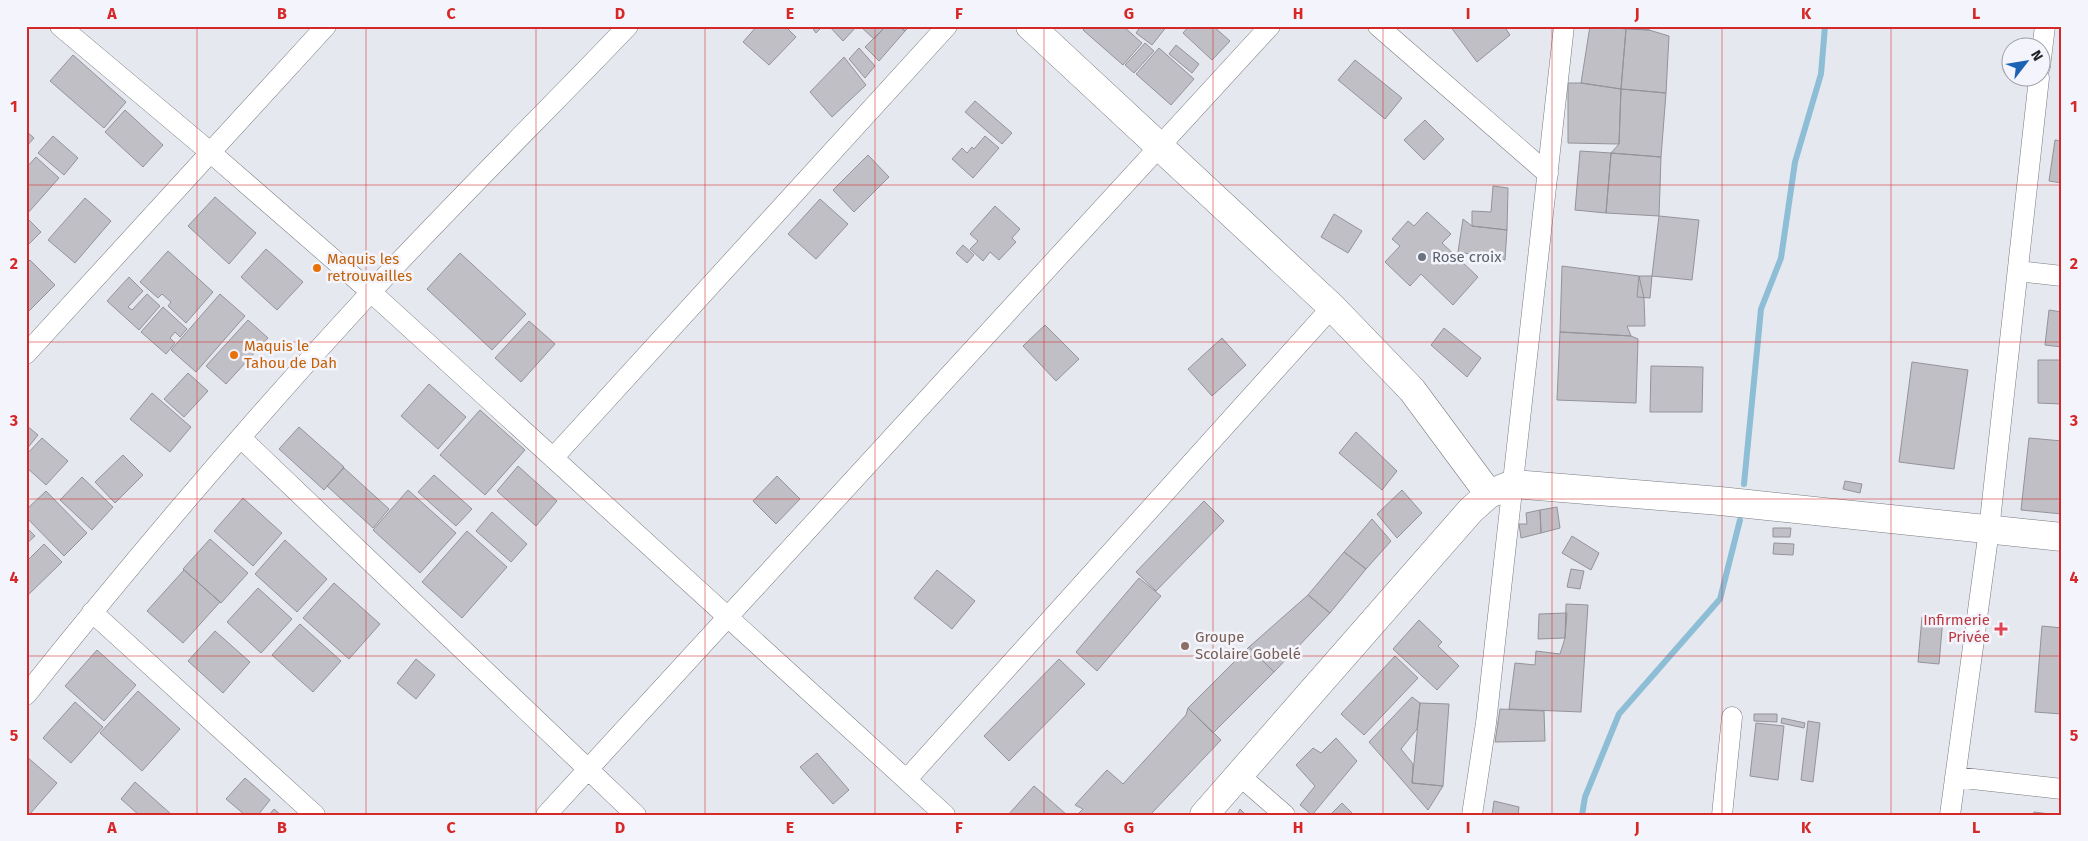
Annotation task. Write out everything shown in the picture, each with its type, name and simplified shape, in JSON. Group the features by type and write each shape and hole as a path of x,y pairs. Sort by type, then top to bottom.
{"street":[{"path":"26,354 326,26"},
{"path":"26,694 92,612 241,438 371,292 628,26"},
{"path":"553,458 947,26"},
{"path":"1030,26 1332,307 1412,390 1501,489"},
{"path":"546,815 1270,26"},
{"path":"1378,26 1548,174"},
{"path":"1472,815 1486,723 1501,489 1548,174 1564,26"},
{"path":"64,27 371,292 946,815"},
{"path":"1950,815 1989,530 2038,88"},
{"path":"2018,271 2062,276"},
{"path":"907,779 1332,307"},
{"path":"241,438 636,815"},
{"path":"1204,815 1472,510 1501,489 1720,501 2062,537"},
{"path":"92,612 315,815"},
{"path":"1722,815 1732,717"},
{"path":"1240,776 1286,815"},
{"path":"1955,777 2062,789"}],"building":[{"path":"757,26 790,26 788,29 796,37 769,65 743,42"},
{"path":"811,26 823,26 816,33"},
{"path":"829,26 857,26 843,41"},
{"path":"860,26 883,26 884,28 874,39"},
{"path":"886,26 899,26 905,31 879,61 865,47"},
{"path":"899,26 910,26 905,31"},
{"path":"1087,26 1123,26 1142,43 1123,65 1083,30"},
{"path":"1141,26 1167,26 1152,45 1136,33"},
{"path":"1189,26 1213,26 1230,41 1212,60 1183,33"},
{"path":"1450,26 1504,26 1510,35 1477,62"},
{"path":"1590,26 1649,26 1649,30"},
{"path":"1590,26 1626,29 1621,89 1581,83"},
{"path":"1626,29 1649,30 1669,36 1666,93 1621,89"},
{"path":"1145,43 1154,51 1134,73 1125,65"},
{"path":"1176,45 1199,64 1192,73 1169,54"},
{"path":"859,48 875,66 865,78 849,59"},
{"path":"1159,48 1194,79 1171,105 1136,74"},
{"path":"73,55 126,102 104,128 50,81"},
{"path":"844,57 866,85 832,117 810,92"},
{"path":"1355,60 1402,98 1385,119 1338,80"},
{"path":"1568,83 1621,89 1619,144 1568,143"},
{"path":"1621,89 1666,93 1661,157 1611,153 1619,144"},
{"path":"975,101 1012,133 1002,144 965,112"},
{"path":"125,110 163,145 143,167 105,132"},
{"path":"1425,120 1444,139 1424,160 1404,140"},
{"path":"26,131 34,138 26,147"},
{"path":"53,136 78,158 64,175 38,153"},
{"path":"985,136 999,148 973,178 952,159 962,148 967,153 972,147 974,149"},
{"path":"2055,140 2062,141 2062,183 2049,181"},
{"path":"1580,151 1611,153 1606,213 1575,210"},
{"path":"1611,153 1661,157 1659,216 1606,213"},
{"path":"868,155 889,177 854,212 833,190"},
{"path":"36,157 59,178 27,214 26,168"},
{"path":"1493,186 1508,188 1507,230 1472,226 1472,211 1491,212"},
{"path":"215,197 256,233 229,264 188,226"},
{"path":"85,198 111,221 75,263 48,240"},
{"path":"820,199 848,224 816,259 788,234"},
{"path":"995,206 1020,229 1012,238 1016,242 999,260 990,252 983,261 970,249 978,241 970,234"},
{"path":"1427,212 1451,234 1442,243 1478,277 1453,305 1421,274 1410,286 1385,262 1400,246 1392,239 1408,221 1414,226"},
{"path":"1334,214 1362,231 1348,253 1321,237"},
{"path":"1659,216 1699,220 1692,280 1652,276"},
{"path":"26,217 41,232 26,247"},
{"path":"1463,219 1472,226 1507,230 1505,260 1458,252"},
{"path":"963,245 974,255 967,263 956,253"},
{"path":"266,249 303,282 277,310 241,277"},
{"path":"168,251 213,292 186,323 168,306 171,302 162,294 158,298 140,282"},
{"path":"460,253 526,314 492,350 427,289"},
{"path":"30,260 55,285 26,314 26,264"},
{"path":"1562,266 1639,276 1644,298 1645,326 1627,326 1631,336 1560,332"},
{"path":"1639,276 1652,276 1650,298 1637,297"},
{"path":"129,277 143,291 128,307 132,310 147,294 160,306 139,330 107,301"},
{"path":"220,294 245,316 196,372 171,350"},
{"path":"163,307 187,329 180,337 175,332 170,338 175,343 166,354 141,332"},
{"path":"2049,310 2062,312 2062,347 2045,345"},
{"path":"248,320 268,338 226,384 206,366"},
{"path":"529,321 555,344 521,382 495,358"},
{"path":"1045,325 1079,359 1056,381 1023,346"},
{"path":"1444,328 1481,358 1467,377 1431,345"},
{"path":"1560,332 1631,336 1638,339 1636,403 1557,400"},
{"path":"1222,338 1246,365 1212,396 1188,369"},
{"path":"2038,360 2062,360 2062,404 2038,403"},
{"path":"1912,362 1968,370 1954,469 1899,462"},
{"path":"1651,366 1703,367 1702,412 1650,412"},
{"path":"188,373 208,391 184,417 164,399"},
{"path":"429,384 466,417 438,449 401,416"},
{"path":"152,393 191,427 170,452 130,419"},
{"path":"480,410 525,450 485,495 440,455"},
{"path":"26,425 38,435 26,450"},
{"path":"299,427 344,467 324,490 279,449"},
{"path":"1356,432 1397,471 1382,490 1339,453"},
{"path":"42,438 68,461 46,485 26,467 26,455"},
{"path":"2029,438 2062,441 2062,514 2021,510"},
{"path":"123,455 143,475 115,503 95,482"},
{"path":"518,466 557,501 536,526 497,491"},
{"path":"344,468 389,509 373,528 327,486"},
{"path":"434,475 472,509 456,526 418,492"},
{"path":"777,476 800,499 776,524 753,501"},
{"path":"82,477 113,507 92,530 60,500"},
{"path":"1845,481 1862,484 1860,493 1843,489"},
{"path":"408,490 456,533 420,573 373,530"},
{"path":"1402,490 1422,513 1397,538 1377,514"},
{"path":"46,491 87,533 64,556 26,517 26,510"},
{"path":"243,498 282,533 253,566 214,531"},
{"path":"1204,501 1224,521 1156,591 1136,572"},
{"path":"1557,507 1560,528 1541,533 1540,510"},
{"path":"1540,510 1541,533 1521,538 1519,524 1527,524 1526,513"},
{"path":"492,512 527,544 511,562 476,531"},
{"path":"1372,519 1391,541 1366,569 1344,552"},
{"path":"26,527 35,536 26,544"},
{"path":"1773,528 1791,528 1790,537 1773,537"},
{"path":"467,531 507,567 462,618 422,582"},
{"path":"1572,536 1599,553 1591,570 1562,553"},
{"path":"210,539 248,573 221,603 183,569"},
{"path":"285,540 327,579 297,612 255,574"},
{"path":"1774,543 1794,544 1793,555 1773,554"},
{"path":"44,544 62,562 26,597 26,562"},
{"path":"1344,552 1366,569 1330,613 1308,595"},
{"path":"1571,569 1584,571 1580,589 1567,587"},
{"path":"184,570 220,602 183,643 147,611"},
{"path":"937,570 975,601 952,629 914,598"},
{"path":"1139,578 1161,596 1097,671 1076,652"},
{"path":"334,583 380,624 349,659 303,618"},
{"path":"258,588 292,619 261,653 227,622"},
{"path":"1308,595 1330,613 1274,672 1249,647"},
{"path":"1566,604 1588,605 1581,712 1509,709 1515,663 1535,665 1536,651 1560,654 1565,638"},
{"path":"1567,613 1565,638 1538,639 1539,614"},
{"path":"1922,617 1943,618 1939,664 1918,662"},
{"path":"1419,620 1442,642 1438,646 1459,666 1437,690 1393,649"},
{"path":"300,624 341,661 313,692 272,655"},
{"path":"2042,626 2062,628 2062,714 2035,712"},
{"path":"215,631 250,662 223,693 188,661"},
{"path":"1249,647 1274,672 1213,733 1188,708"},
{"path":"97,650 136,685 104,721 65,686"},
{"path":"1395,656 1418,678 1364,735 1341,714"},
{"path":"416,659 435,675 416,699 397,683"},
{"path":"1059,659 1085,684 1009,761 984,736"},
{"path":"138,691 180,729 142,771 100,733"},
{"path":"1412,697 1420,703 1417,729 1401,749 1413,764 1412,783 1443,786 1428,810 1369,742"},
{"path":"75,702 103,727 71,763 43,738"},
{"path":"1420,703 1449,704 1443,786 1412,783"},
{"path":"1188,708 1221,740 1150,815 1077,815 1083,809 1075,805 1107,770 1123,784 1186,715"},
{"path":"1500,709 1544,711 1545,741 1495,742"},
{"path":"1754,714 1777,714 1777,722 1754,721"},
{"path":"1782,718 1805,723 1804,728 1781,723"},
{"path":"1808,721 1820,723 1813,782 1801,780"},
{"path":"1756,723 1784,726 1778,780 1750,776"},
{"path":"1336,738 1357,761 1312,815 1300,805 1315,786 1296,765 1313,748 1321,753"},
{"path":"817,753 849,790 833,804 800,767"},
{"path":"26,756 57,783 29,815 26,815"},
{"path":"245,778 270,800 258,815 245,815 226,799"},
{"path":"135,782 172,815 139,815 121,799"},
{"path":"1034,786 1067,815 1008,815"},
{"path":"1494,801 1519,807 1518,815 1492,815"},
{"path":"1342,803 1354,815 1330,815"},
{"path":"274,809 281,815 269,815"},
{"path":"1240,809 1246,815 1237,815"},
{"path":"2034,812 2058,815 2033,815"}],"waterway":[{"path":"1744,484 1761,309 1781,258 1795,162 1821,74 1825,26"},
{"path":"1582,815 1585,797 1619,714 1720,599 1740,520"}],"place":[{"name":"Rose croix","path":"1422,257"},
{"name":"Maquis les retrouvailles","path":"317,268"},
{"name":"Maquis le Tahou de Dah","path":"234,355"},
{"name":"Infirmerie Privée","path":"2001,629"},
{"name":"Groupe Scolaire Gobelé","path":"1185,646"}]}
